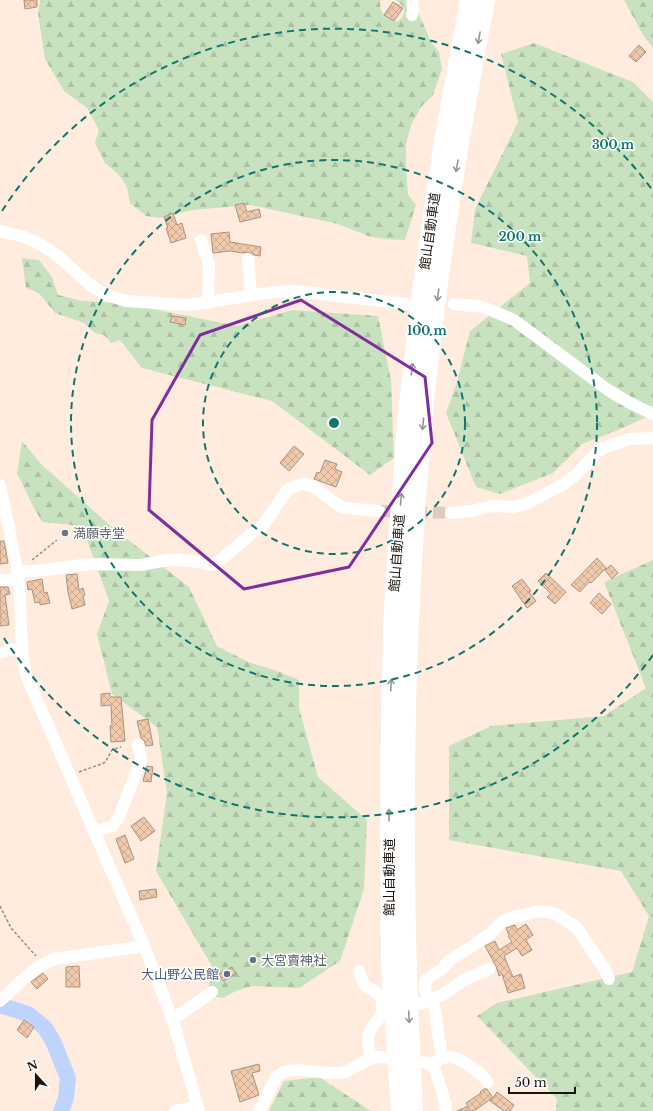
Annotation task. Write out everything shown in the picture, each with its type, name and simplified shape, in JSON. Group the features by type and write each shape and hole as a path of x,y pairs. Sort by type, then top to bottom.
{"highway":[{"name":"館山自動車道","path":"414,1111 405,1075 398,965 390,710 397,549 407,414 422,283 443,142 469,0"},
{"name":"館山自動車道","path":"398,965 405,808 407,689 413,551 420,458 435,310 450,207 486,0"},
{"name":"館山自動車道","path":"400,1111 405,1075"}],"street":[{"path":"412,0 412,15"},
{"path":"0,231 22,236 40,244 58,256 89,284 104,294 126,301 165,305 189,305 273,292 295,291 406,304"},
{"path":"201,240 209,265 208,303"},
{"path":"248,259 251,295"},
{"path":"454,304 483,307 514,320 608,390 653,414"},
{"path":"451,513 472,511 492,506 514,507 526,504 564,484 577,474 597,452 603,448 629,439 653,438"},
{"path":"0,580 21,574 89,564 140,565 168,560 190,561 211,565 217,563 245,538 262,527 288,489 303,484 313,486 344,508 379,511"},
{"path":"0,485 21,574 23,664 27,677 69,775 144,946 172,1017 199,1108 175,1111"},
{"path":"0,653 22,647"},
{"path":"94,832 112,826 118,819 141,760 138,745"},
{"path":"442,1058 427,1001 425,989 426,980 442,969 450,960 491,933 502,922 513,917 540,911 550,912 559,916 576,927 604,968 609,979"},
{"path":"1,1001 34,969 54,959 144,946"},
{"path":"427,1001 452,989 464,980 489,969"},
{"path":"359,971 363,983 378,994 382,1000 382,1016 370,1031 367,1040 371,1059"},
{"path":"172,1017 178,1015 212,992"},
{"path":"259,1111 277,1076 280,1074 291,1070 340,1073 350,1071 371,1059 379,1057 429,1063 435,1070 446,1105 445,1111"},
{"path":"432,1066 442,1058 448,1057 459,1060 483,1076 487,1082"}],"path":[{"path":"21,574 31,561 57,540"},
{"path":"69,775 104,763 112,750 121,747"},
{"path":"0,906 11,928 42,964"}],"highlighted area":[{"path":"301,300 425,377 432,443 349,567 244,589 149,510 152,420 200,335"}],"green space":[{"path":"40,0 383,0 380,1 383,14 395,22 401,19 404,10 404,7 396,0 417,0 419,14 431,42 439,52 442,69 433,95 421,107 411,125 406,144 408,195 416,205 405,240 368,236 338,224 250,205 193,210 160,218 146,216 130,203 127,187 119,175 105,163 95,143 99,130 87,108 64,91 45,59 38,13"},
{"path":"624,0 653,0 653,48 643,35"},
{"path":"534,43 633,82 653,102 653,414 623,428 582,444 553,473 500,494 476,487 446,413 457,382 470,331 530,283 527,256 471,243 475,209 518,122 501,54"},
{"path":"22,258 39,260 52,277 58,295 82,301 116,303 238,326 292,310 378,316 391,380 394,458 370,475 272,401 142,368 120,340 111,343 104,335 95,333 84,323 55,313 39,293 26,288"},
{"path":"22,441 42,465 113,528 189,587 217,646 248,662 299,680 299,708 318,777 367,820 364,889 340,961 299,988 253,986 236,991 223,998 213,996 208,989 213,968 156,871 167,792 157,727 112,694 97,634 109,601 82,526 42,522 32,504 17,473"},
{"path":"653,560 653,1111 556,1111 557,1099 477,1016 497,1003 632,972 649,916 621,871 449,840 449,746 491,726 604,716 646,688 604,582"},
{"path":"319,1077 371,1111 269,1111 284,1081"}],"building":[{"path":"24,0 37,0 37,7 25,9"},
{"path":"393,2 403,8 394,21 384,15"},
{"path":"639,45 646,52 636,62 629,56"},
{"path":"244,203 247,212 259,209 261,217 240,222 235,205"},
{"path":"173,213 177,225 182,223 186,238 171,243 164,217"},
{"path":"229,232 230,242 261,247 260,256 248,252 243,253 230,251 213,253 211,234"},
{"path":"172,316 186,318 185,325 170,322"},
{"path":"294,446 304,454 289,471 280,463"},
{"path":"325,460 337,464 335,469 342,472 336,487 314,479 317,472 320,473"},
{"path":"0,541 4,541 8,563 0,564"},
{"path":"597,558 606,568 591,583 589,582 580,592 571,585"},
{"path":"611,565 618,573 612,579 605,570"},
{"path":"546,573 566,592 555,604 547,597 551,594 538,581"},
{"path":"77,574 79,590 83,588 85,595 83,596 85,605 72,609 66,575"},
{"path":"42,579 44,593 47,592 50,603 40,605 40,602 35,603 32,589 28,590 27,582"},
{"path":"522,579 536,601 527,608 512,586"},
{"path":"0,587 8,587 10,594 5,595 9,625 0,626"},
{"path":"599,593 611,604 602,614 590,603"},
{"path":"110,693 110,697 121,697 125,741 111,742 111,705 101,706 101,694"},
{"path":"148,719 153,745 146,746 144,740 141,738 137,721"},
{"path":"147,766 153,767 151,782 143,781"},
{"path":"144,817 155,831 141,841 131,826"},
{"path":"125,835 134,859 125,863 116,839"},
{"path":"156,889 157,897 140,900 139,891"},
{"path":"526,924 533,935 526,940 532,950 522,956 517,948 504,956 513,977 521,974 525,988 508,993 502,974 499,976 496,966 485,946 495,941 499,950 512,942 508,936 509,935 506,928 515,925 517,930"},
{"path":"79,966 80,987 66,987 66,967"},
{"name":"大山野公民館","path":"232,967 236,974 223,981 219,974"},
{"path":"43,973 48,979 37,989 31,982"},
{"path":"24,1020 34,1027 27,1038 17,1030"},
{"path":"259,1064 260,1071 252,1073 259,1095 240,1102 231,1071"},
{"path":"487,1089 493,1098 497,1092 514,1105 510,1111 504,1111 490,1101 492,1098 474,1111 457,1111 468,1106 466,1103 481,1093 480,1092"}],"waterway":[{"path":"0,1005 28,1014 45,1028 53,1041 68,1078 66,1098 61,1111"}],"tunnel":[{"path":"379,511 451,513"}],"place":[{"name":"満願寺堂","path":"65,533"},
{"name":"大宮賣神社","path":"253,960"},
{"name":"大山野公民館","path":"227,974"}]}
